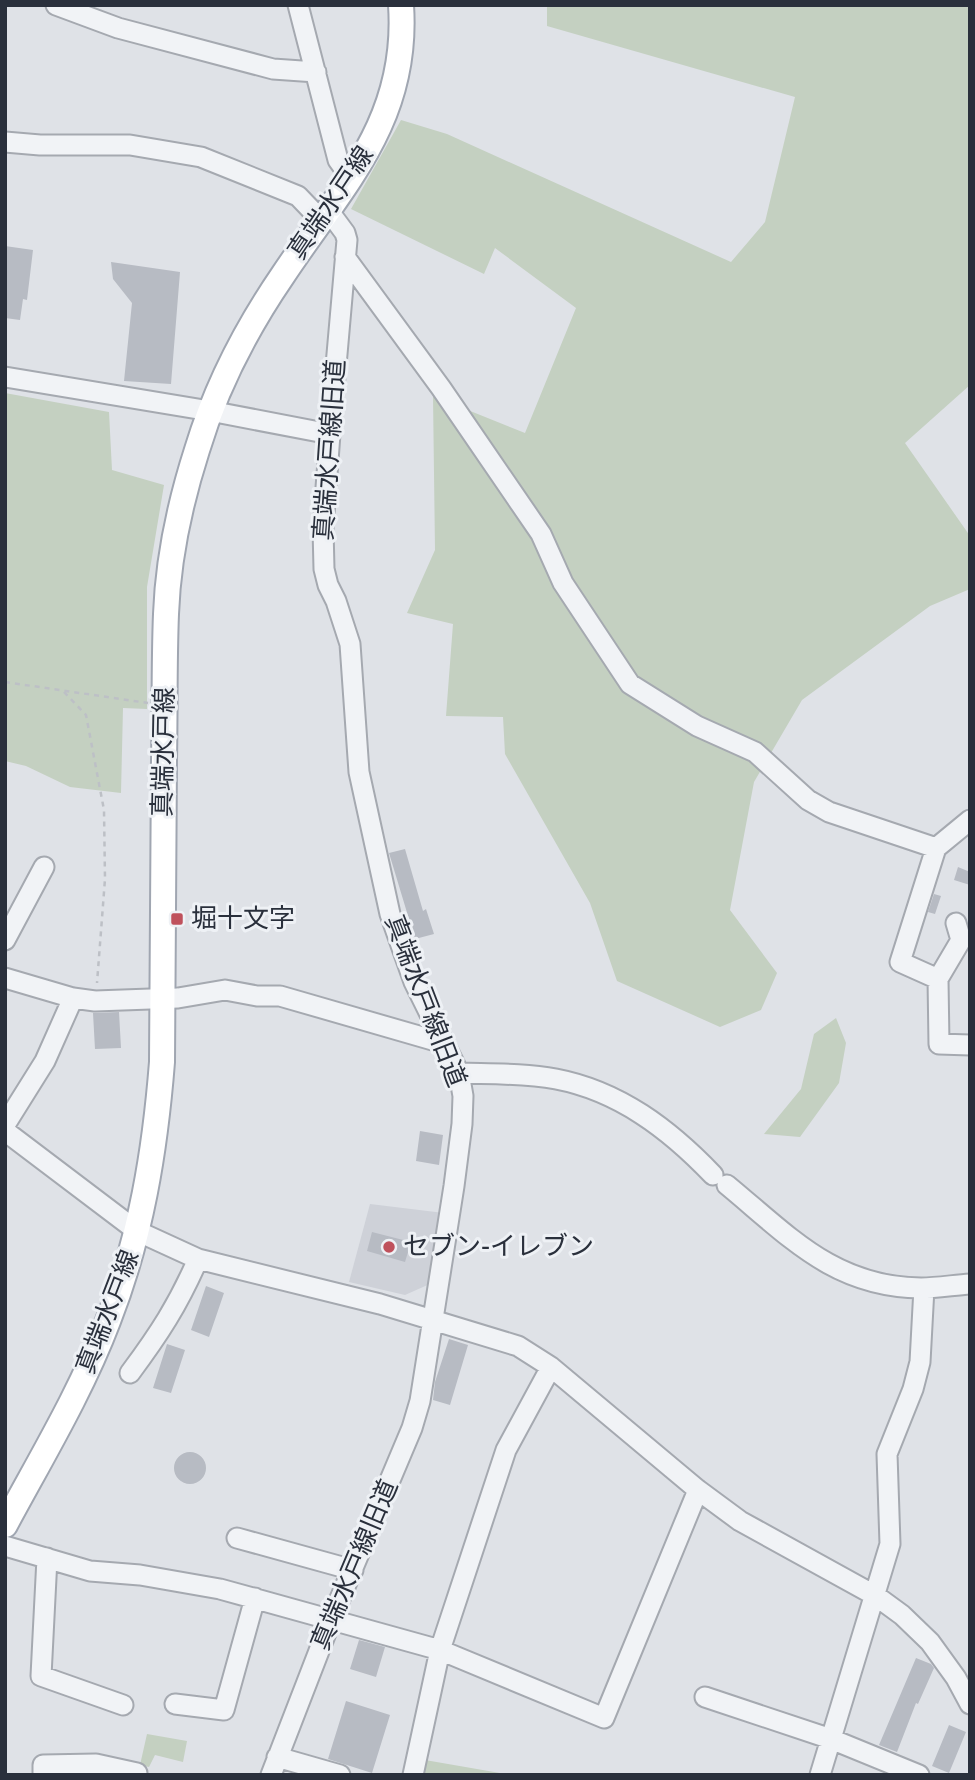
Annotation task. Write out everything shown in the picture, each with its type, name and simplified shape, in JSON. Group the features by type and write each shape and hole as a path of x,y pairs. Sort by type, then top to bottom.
{"main road":[{"name":"真端水戸線","path":"5,1525 87,1372 108,1321 137,1231 149,1177 162,1062 166,613 176,532 188,480 210,411 225,375 260,310 351,178 373,141 392,95 401,53 401,5"}],"street":[{"path":"56,5 118,29 273,69 316,72"},
{"path":"298,5 338,160 351,178"},
{"name":"真端水戸線旧道","path":"5,142 40,145 130,145 201,157 298,196 345,233 323,528 324,569 350,644 359,772 390,914 414,982 459,1073 463,1096 462,1124 420,1401 412,1427 331,1620 274,1766"},
{"path":"345,257 441,388 541,534 563,583 630,684 697,726 755,752 808,800 829,812 936,848"},
{"path":"5,377 330,434"},
{"path":"938,979 900,962 936,848 970,820"},
{"path":"5,940 44,867"},
{"path":"956,923 961,940 938,979 939,1044 970,1045"},
{"path":"5,978 73,998 95,1001 178,998 225,990 257,996 280,996 443,1043"},
{"path":"5,1125 45,1061 73,998"},
{"path":"459,1073 554,1079 583,1085 639,1110 794,1241 836,1270 881,1284 924,1288 970,1284"},
{"path":"5,1131 137,1231 198,1259 380,1304 518,1346 551,1367 698,1490 740,1521 876,1596 902,1615 930,1642 956,1678 970,1704"},
{"path":"130,1373 165,1327 184,1293 198,1259"},
{"path":"820,1775 890,1544 887,1454 913,1390 920,1362 924,1288"},
{"path":"413,1775 440,1650 506,1450 551,1367"},
{"path":"5,1546 89,1571 139,1575 220,1589 440,1650 604,1718 698,1490"},
{"path":"237,1538 353,1570"},
{"path":"47,1558 41,1676 123,1705"},
{"path":"175,1704 224,1710 255,1598"},
{"path":"705,1697 831,1739 919,1775"},
{"path":"43,1775 43,1765 96,1764 136,1775"},
{"path":"274,1766 341,1775"}],"path":[{"path":"5,682 165,704"},
{"path":"64,692 86,715 104,810 105,880 95,1001"}],"shaded area":[{"path":"370,1204 444,1213 432,1283 405,1295 349,1282"}],"green space":[{"path":"547,5 970,5 970,385 905,443 970,536 970,589 930,606 802,700 754,782 730,910 777,973 761,1010 720,1027 617,981 590,903 505,754 503,717 446,716 453,624 407,613 435,550 433,396 525,433 576,308 495,248 484,274 351,209 401,120 447,134 731,262 765,222 795,97 547,26"},
{"path":"5,393 109,412 112,470 164,485 147,587 147,709 123,708 121,793 70,787 26,766 5,761"},
{"path":"836,1018 846,1043 839,1083 800,1137 764,1134 801,1089 814,1034"},
{"path":"147,1734 187,1741 183,1762 155,1755 149,1767 140,1765"},
{"path":"425,1760 512,1775 419,1775"}],"building":[{"path":"5,246 33,250 27,300 23,299 20,320 5,318"},
{"path":"111,262 180,272 171,384 124,381 132,303 113,279"},
{"path":"405,849 423,911 426,909 434,934 415,939 389,853"},
{"path":"958,867 970,872 970,885 954,880"},
{"path":"934,894 941,896 935,914 928,912"},
{"path":"119,1012 121,1048 95,1049 93,1013"},
{"path":"420,1131 443,1135 439,1165 416,1161"},
{"name":"セブン-イレブン","path":"372,1232 411,1242 405,1262 367,1251"},
{"path":"206,1286 224,1293 209,1337 191,1330"},
{"path":"449,1339 468,1345 450,1405 433,1400 435,1382"},
{"path":"167,1344 185,1350 171,1393 153,1388"},
{"path":"190,1452 201,1457 206,1468 201,1479 190,1484 179,1479 174,1468 179,1457"},
{"path":"359,1640 385,1647 376,1677 350,1669"},
{"path":"916,1658 934,1668 918,1704 916,1703 897,1752 879,1745"},
{"path":"346,1701 390,1715 372,1773 328,1759"},
{"path":"949,1725 966,1732 949,1773 932,1766"}],"place":[{"name":"堀十文字","path":"177,919"},
{"name":"セブン-イレブン","path":"389,1247"}]}
